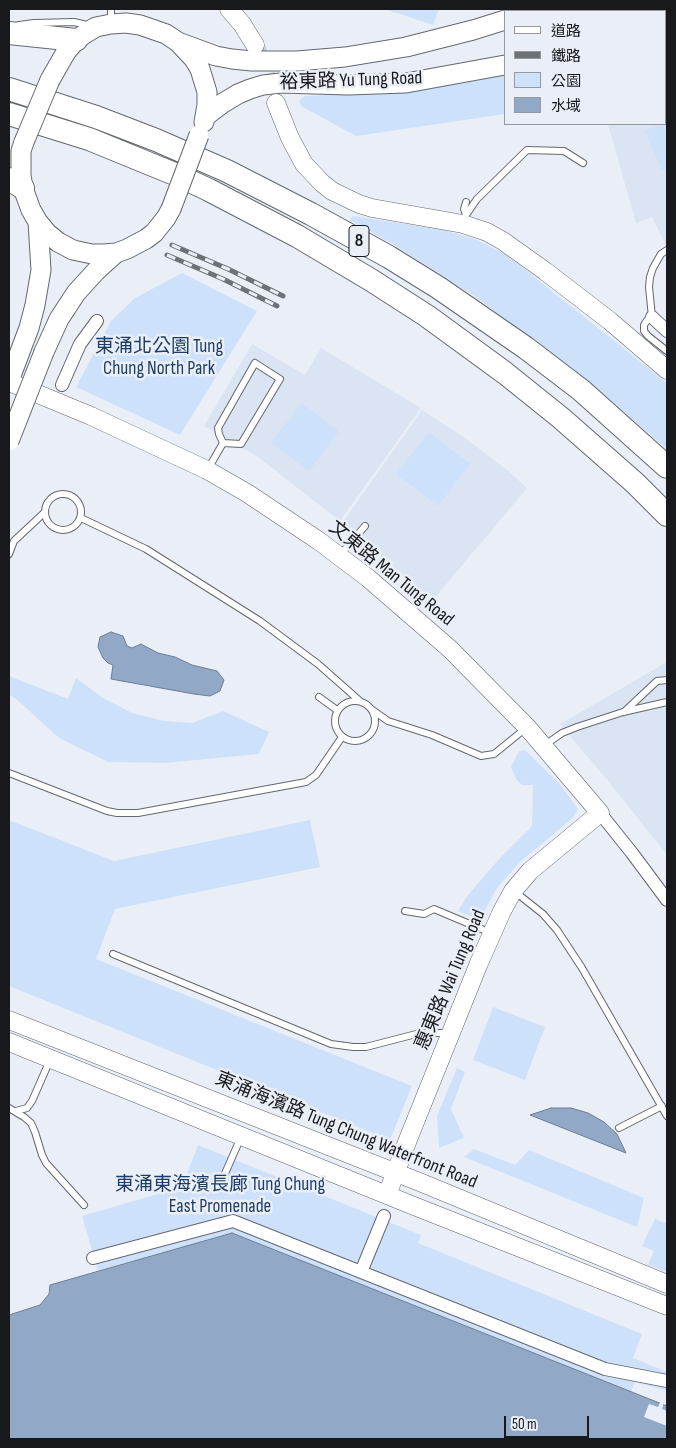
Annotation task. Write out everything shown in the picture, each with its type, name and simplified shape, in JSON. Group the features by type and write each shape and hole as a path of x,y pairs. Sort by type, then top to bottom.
{"highway":[{"path":"9,33 76,40"},
{"name":"8","path":"9,89 106,120 156,140 219,168 311,214 389,257 439,288 526,348 580,390 667,467"},
{"name":"8","path":"9,114 89,139 177,175 297,236 371,280 428,316 505,372 635,483 667,515"}],"main road":[{"path":"229,9 242,24 255,45"},
{"path":"9,441 59,318 76,293 116,253 150,236 161,225 171,209 206,116 207,92 200,69 194,59 178,42 166,34 140,25 106,20 76,40 57,65 24,142 16,184 38,222 58,242 74,250 92,254 116,253"},
{"name":"裕東路 Yu Tung Road","path":"178,42 207,54 232,59 298,61 344,57 406,47 503,21"},
{"name":"裕東路 Yu Tung Road","path":"206,116 238,94 263,85 280,83 348,85 406,83 503,65"},
{"path":"276,103 290,138 304,164 332,191 345,199 372,208 465,219 503,241 610,320 667,370"},
{"path":"9,382 34,311 41,259 38,222"},
{"name":"文東路 Man Tung Road","path":"9,382 91,416 207,470 247,492 339,556 368,578 450,648 527,727 600,813"},
{"name":"惠東路 Wai Tung Road","path":"387,1194 492,933 513,891 530,871 600,813"},
{"name":"東涌海濱路 Tung Chung Waterfront Road","path":"9,1020 396,1173 667,1284"},
{"path":"9,1042 667,1306"}],"street":[{"path":"652,317 667,331"},
{"path":"62,385 80,344 97,321"},
{"name":"文東路 Man Tung Road","path":"600,813 667,900"},
{"path":"361,1272 384,1216"},
{"path":"93,1258 233,1221 605,1369 667,1381"}],"lane":[{"path":"9,29 24,24 82,23 106,20"},
{"path":"465,219 477,199 527,150 564,151 583,163"},
{"path":"465,219 464,209 466,202"},
{"path":"667,250 656,261 650,278 652,317 644,325 644,331 648,336 667,351"},
{"path":"255,364 280,379 241,444 223,443 218,434 218,428 255,364"},
{"path":"207,470 223,443"},
{"path":"60,494 72,496 80,505 82,512 81,518 74,527 63,531 48,523 45,512 49,500 60,494"},
{"path":"9,554 14,542 45,512"},
{"path":"81,518 146,549 238,607 311,658 361,702 388,721 440,738 481,756 494,754 527,727"},
{"path":"339,556 365,526"},
{"path":"623,712 657,681 667,680"},
{"path":"346,703 347,688"},
{"path":"319,698 337,710"},
{"path":"361,702 351,701 337,710 335,727 342,737 355,741 368,736 375,724 374,714 371,709"},
{"path":"544,746 562,733 623,712 667,702"},
{"path":"375,724 388,721"},
{"path":"9,773 107,811 138,813 306,782 316,775 342,737"},
{"path":"513,891 543,914 557,930 582,968 667,1116"},
{"path":"405,911 424,914 434,909 492,933"},
{"path":"113,954 331,1044 366,1047 420,1032 451,1033"},
{"path":"16,1112 27,1108 32,1101 50,1059"},
{"path":"619,1128 662,1106"},
{"path":"9,1108 31,1123 46,1163 84,1205"},
{"path":"223,1178 242,1136"}],"shaded area":[{"path":"666,102 667,243 665,244 652,217 636,223 608,125 666,125"},
{"path":"637,331 645,336 661,340 667,346 667,361 640,338"},
{"path":"252,344 305,375 321,348 421,408 340,521 258,457 204,426"},
{"path":"422,410 465,438 527,488 433,600 342,523"},
{"path":"667,662 667,855 560,724"}],"green space":[{"path":"385,9 439,9 433,25"},
{"path":"667,26 667,85 666,85"},
{"path":"503,74 503,114 356,136 301,106 299,101 304,96 377,93 465,83"},
{"path":"666,122 667,169 662,171 645,131 659,125 666,125"},
{"path":"353,216 444,230 477,240 508,256 667,383 667,449 576,372 473,295 391,243 350,220"},
{"name":"東涌北公園 Tung Chung North Park","path":"182,273 257,311 180,435 76,387 111,321 135,298"},
{"path":"302,403 339,431 309,471 271,443"},
{"path":"429,432 470,464 438,506 396,474"},
{"path":"9,676 68,699 76,678 103,698 132,713 164,721 192,723 223,711 269,732 259,754 165,763 108,762 59,738 15,698 9,695"},
{"path":"525,750 560,784 578,809 573,818 520,862 497,888 483,914 473,917 458,911 468,895 499,859 532,826 533,785 522,785 516,779 511,767 519,751"},
{"path":"9,820 114,861 310,820 320,867 115,909 96,959 412,1086 390,1140 9,986"},
{"path":"493,1007 545,1027 525,1080 473,1060"},
{"path":"457,1068 465,1072 451,1109 464,1138 439,1148 437,1116"},
{"name":"東涌東海濱長廊 Tung Chung East Promenade","path":"198,1145 421,1235 418,1243 642,1334 633,1358 667,1372 667,1391 635,1382 631,1392 232,1233 98,1271 82,1216 182,1187"},
{"path":"474,1149 515,1165 529,1150 644,1198 637,1227 464,1157"},
{"path":"655,1219 667,1224 667,1272 648,1265 654,1251 642,1246"}],"water":[{"path":"111,632 123,636 127,646 132,648 141,644 158,653 175,657 192,665 217,671 224,680 220,691 210,696 111,679 113,665 103,658 98,647 100,637"},
{"path":"551,1108 571,1108 588,1113 604,1122 617,1134 626,1153 530,1115"},
{"path":"232,1233 667,1406 667,1439 9,1439 9,1315 40,1305 49,1294 50,1285"}],"pier":[{"path":"661,1401 664,1402 662,1409 667,1411 667,1426 644,1417 649,1404 658,1407"}],"tunnel":[{"path":"257,49 276,103"}],"railway":[{"path":"172,245 228,269 283,296"},
{"path":"167,255 223,279 277,306"}]}
